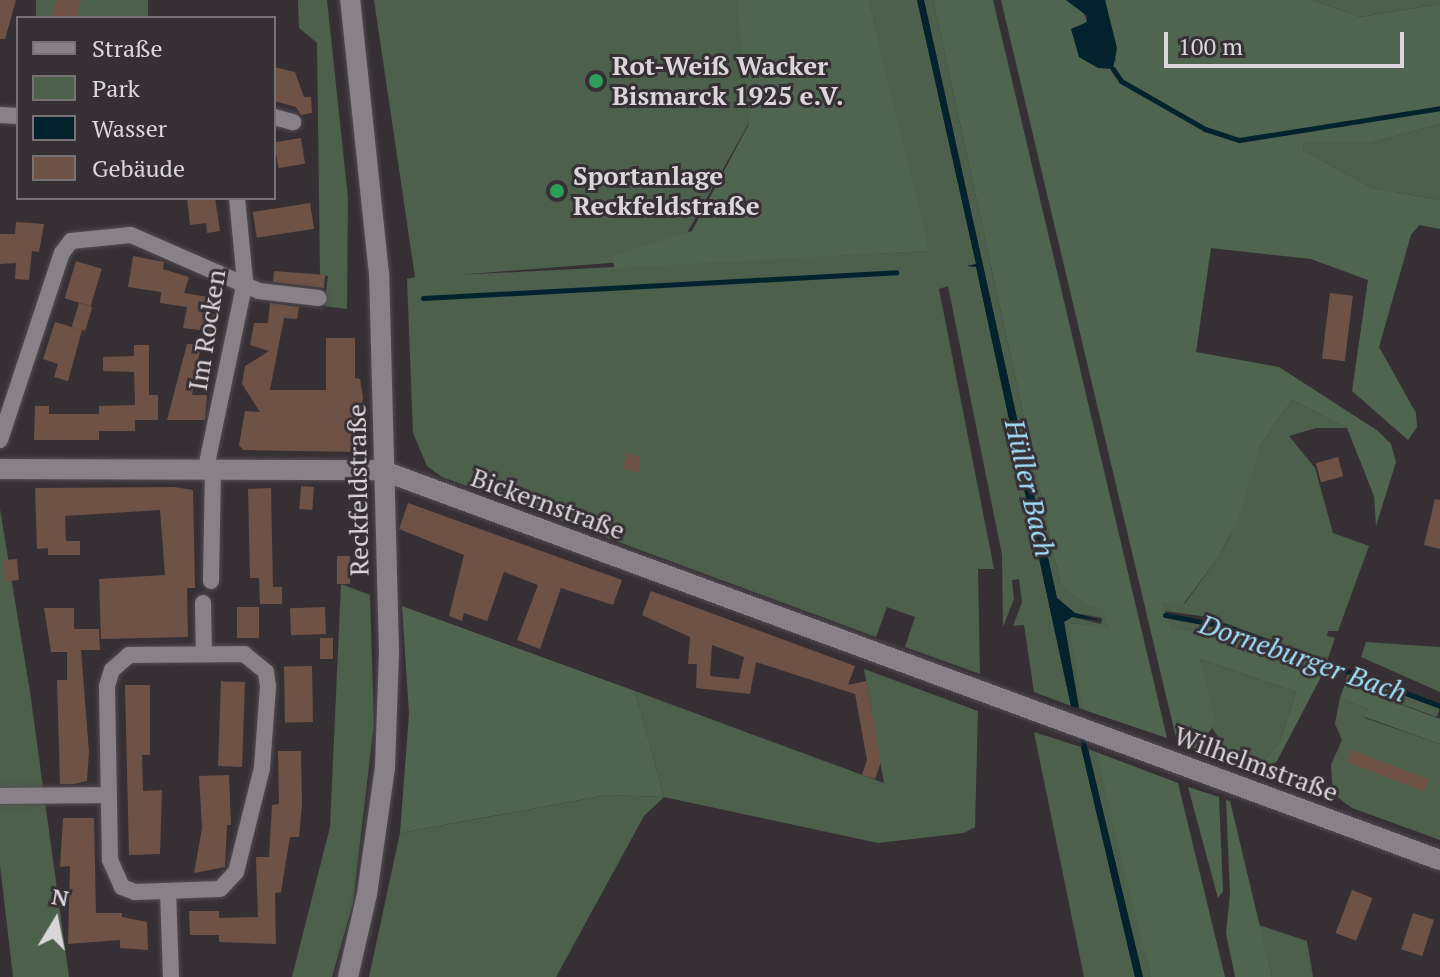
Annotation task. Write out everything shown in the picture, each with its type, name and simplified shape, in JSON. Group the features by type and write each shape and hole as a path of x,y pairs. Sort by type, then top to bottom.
{"street":[{"name":"Reckfeldstraße","path":"348,977 367,894 388,726 379,274 350,0"},
{"path":"276,118 293,122"},
{"name":"Im Rocken","path":"211,581 210,468 245,281 237,200"},
{"path":"0,440 62,253 71,241 131,235 245,281 259,291 319,298"},
{"name":"Bickernstraße","path":"0,469 381,470 1048,716"},
{"path":"203,603 204,654"},
{"path":"204,654 244,654 266,672 262,768 229,883 220,889 135,892 113,877 107,795 107,686 112,670 129,655 204,654"},
{"name":"Wilhelmstraße","path":"1048,716 1440,860"},
{"path":"0,796 107,795"},
{"path":"168,891 171,977"}],"green space":[{"path":"36,0 148,0 148,16 36,16"},
{"path":"298,0 327,0 348,198 347,309 324,306 328,276 320,275 317,43 299,28"},
{"path":"374,0 738,0 749,123 673,258 457,275 928,251 869,0 917,0 976,264 967,266 976,266 1071,706 1034,692 1024,625 1013,626 1022,602 1019,579 1012,580 1014,599 1003,627 1002,555 948,286 939,289 994,569 978,569 980,674 905,647 915,617 887,607 876,637 442,477 427,466 413,433 407,279 415,277"},
{"path":"737,0 869,0 929,251 614,268 613,256 692,231 749,124"},
{"path":"924,0 933,0 1060,583 1104,608 1108,629 1070,623 1087,711 1079,708 1064,622 1072,617 1101,624 1102,618 1075,613 1057,598"},
{"path":"933,0 993,0 1167,738 1087,711 1082,701 1069,623 1108,628 1103,608 1088,606 1060,583"},
{"path":"1001,0 1066,0 1082,8 1087,22 1082,25 1116,62 1105,0 1313,0 1360,17 1440,4 1440,124 1370,143 1304,142 1303,150 1372,188 1440,200 1440,229 1419,225 1411,235 1379,347 1416,413 1417,427 1408,440 1352,391 1368,280 1311,259 1211,248 1196,352 1279,367 1378,431 1391,444 1396,462 1376,526 1374,496 1347,428 1292,400 1261,445 1237,522 1218,558 1184,603 1163,603 1170,627 1206,633 1322,675 1277,761 1260,773 1218,761 1213,746 1219,737 1231,758 1263,762 1280,741 1296,692 1200,659 1215,724 1196,749 1177,742"},
{"path":"1313,0 1440,0 1440,4 1360,17"},
{"path":"1440,124 1440,200 1372,188 1303,150 1304,141 1370,143"},
{"path":"1292,400 1347,428 1316,428 1289,436 1315,468 1333,533 1369,546 1338,631 1328,631 1327,636 1335,638 1327,661 1208,617 1165,611 1163,603 1185,603 1218,558 1230,536 1261,445"},
{"path":"0,509 30,692 69,977 13,977 0,865"},
{"path":"341,584 370,595 374,724 353,903 332,977 292,977 330,827"},
{"path":"402,606 635,691 664,797 607,795 400,833 409,714"},
{"path":"1167,618 1211,624 1325,667 1322,675 1206,633 1169,627"},
{"path":"1366,642 1440,647 1440,692 1361,657"},
{"path":"1200,659 1296,692 1280,741 1263,762 1231,758 1213,729"},
{"path":"864,669 978,711 975,827 964,833 878,843 664,797 635,691 884,783"},
{"path":"1348,674 1440,707 1437,717 1345,683"},
{"path":"1345,684 1440,719 1440,744 1365,717 1368,709 1340,698"},
{"path":"1340,698 1368,709 1365,718 1440,744 1440,840 1352,808 1333,794 1331,765 1342,740 1335,724"},
{"path":"1034,732 1081,747 1135,977 1084,977"},
{"path":"1088,749 1096,752 1151,977 1143,977"},
{"path":"1096,752 1178,783 1225,977 1151,977"},
{"path":"1188,787 1219,797 1223,891 1218,898"},
{"path":"608,795 664,797 644,816 556,977 369,977 400,833"},
{"path":"1226,800 1230,801 1272,977 1235,977 1226,933 1230,893"},
{"path":"1259,925 1307,941 1313,977 1272,977"}],"water":[{"path":"917,0 924,0 1057,598 1075,613 1103,621 1072,617 1064,622 1079,708 1071,706 976,267 967,266 976,264"},
{"path":"1066,0 1105,0 1117,48 1113,69 1098,68 1079,57 1071,29 1087,22 1087,16"},
{"path":"1081,747 1088,749 1143,977 1135,977"}],"building":[{"path":"0,0 16,0 5,39 0,39"},
{"path":"56,0 81,0 77,16 52,16"},
{"path":"276,67 295,72 304,97 311,97 312,113 301,115 296,107 276,102"},
{"path":"301,138 305,164 278,168 276,142"},
{"path":"187,200 215,200 220,231 207,233 206,223 190,225"},
{"path":"310,203 314,229 257,238 253,212"},
{"path":"16,222 44,224 39,252 32,251 29,280 15,279 16,263 0,264 0,234 15,234"},
{"path":"133,256 164,262 163,269 189,277 184,293 220,299 214,332 183,328 187,307 160,303 161,292 128,287"},
{"path":"76,261 102,269 90,306 65,298"},
{"path":"274,271 325,275 324,288 273,282"},
{"path":"1330,293 1353,296 1345,361 1322,359"},
{"path":"79,303 92,307 85,331 72,327"},
{"path":"270,303 299,307 297,319 284,318 270,390 326,390 326,338 355,338 355,378 360,379 363,397 356,452 243,450 239,445 245,411 260,412 242,384 245,366 269,351 250,345 254,323 268,323"},
{"path":"55,322 82,330 68,381 54,377 58,364 43,359"},
{"path":"187,344 201,344 192,395 207,395 205,420 167,420"},
{"path":"134,345 149,345 149,395 158,395 158,420 135,420 135,431 99,431 99,440 34,440 35,406 49,406 49,414 99,414 99,406 135,405 134,372 103,371 103,357 134,356"},
{"path":"626,454 639,456 640,473 623,469"},
{"path":"1338,457 1343,476 1321,482 1316,463"},
{"path":"301,486 314,487 312,510 299,509"},
{"path":"174,487 193,490 195,588 187,588 188,637 101,639 99,579 165,575 160,510 65,516 66,541 80,541 80,555 48,555 48,548 37,549 35,488"},
{"path":"271,488 273,587 282,587 282,604 260,604 259,578 250,578 248,489"},
{"path":"1435,499 1440,500 1440,549 1424,545"},
{"path":"408,503 622,580 613,605 561,588 540,649 517,640 538,585 504,572 487,621 464,613 462,621 449,616 464,555 399,529"},
{"path":"337,556 350,556 350,584 337,584"},
{"path":"17,559 19,580 5,581 3,560"},
{"path":"651,591 855,666 848,685 866,681 881,762 875,779 862,775 867,760 855,694 756,662 750,694 696,688 697,664 688,664 690,637 642,615","holes":["712,645 744,657 739,679 710,676"]},
{"path":"237,607 259,607 259,638 237,638"},
{"path":"325,607 326,634 291,635 290,608"},
{"path":"44,608 74,608 74,629 99,629 100,650 81,650 89,752 87,781 74,784 60,784 57,680 67,680 67,652 51,652"},
{"path":"320,638 333,638 333,659 320,659"},
{"path":"284,666 312,666 313,722 285,722"},
{"path":"221,681 245,682 242,767 218,766"},
{"path":"125,685 150,685 150,755 142,755 143,791 162,790 160,854 129,855"},
{"path":"1352,750 1429,779 1424,792 1347,762"},
{"path":"278,751 301,751 302,804 299,837 290,837 281,892 275,893 276,944 219,942 219,935 190,935 189,911 219,911 219,918 258,917 256,857 269,857 272,805 279,804"},
{"path":"229,775 231,825 227,825 225,867 194,873 202,828 199,776"},
{"path":"63,818 94,818 96,913 122,913 122,917 147,922 148,950 120,948 120,940 68,944 70,866 60,867"},
{"path":"1352,890 1373,898 1356,941 1336,933"},
{"path":"1413,913 1434,920 1422,956 1401,949"}],"waterway":[{"path":"1113,69 1121,81 1205,129 1239,140 1440,108"},
{"path":"423,298 896,272"},
{"name":"Dorneburger Bach","path":"1165,615 1229,627 1440,706"},
{"name":"Hüller Bach","path":"1081,733 1086,754"}],"place":[{"name":"Rot-Weiß Wacker Bismarck 1925 e.V.","path":"596,81"},
{"name":"Sportanlage Reckfeldstraße","path":"557,191"}]}
